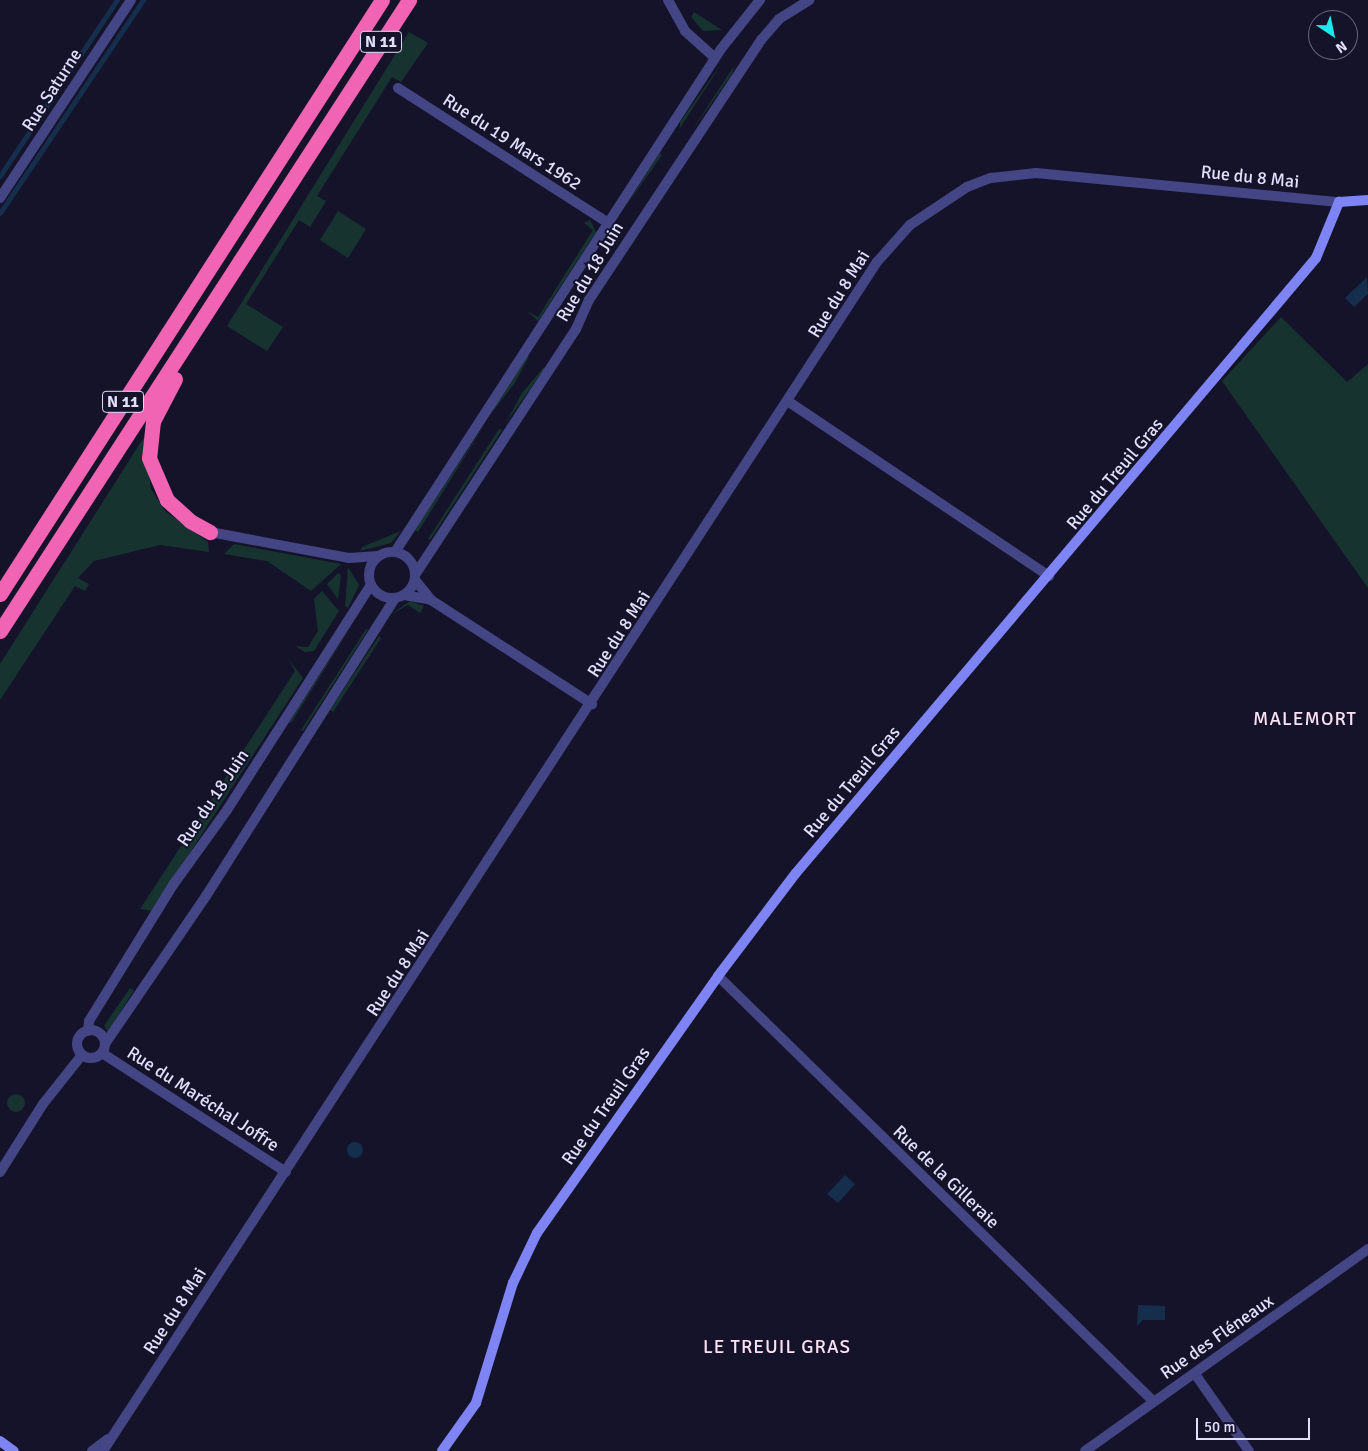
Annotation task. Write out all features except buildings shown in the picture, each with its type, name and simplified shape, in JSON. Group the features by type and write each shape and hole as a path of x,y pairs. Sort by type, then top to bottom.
{"highway":[{"name":"N 11","path":"0,594 382,0"},
{"name":"N 11","path":"0,631 213,308 409,0"},
{"path":"210,532 190,521 167,500 155,481 148,442 153,421 213,308"}],"street":[{"name":"Rue Saturne","path":"0,198 131,0"},
{"path":"668,0 685,31 715,58"},
{"name":"Rue du 18 Juin","path":"394,552 715,58 760,0"},
{"name":"Rue du 18 Juin","path":"415,578 576,329 589,300 761,40 780,19 809,0"},
{"name":"Rue du 19 Mars 1962","path":"398,88 608,223"},
{"name":"Rue du 8 Mai","path":"103,1451 898,237 934,205 967,187 997,177 1036,173 1339,202"},
{"path":"1339,202 1368,200"},
{"name":"Rue du Treuil Gras","path":"442,1451 476,1403 513,1283 537,1233 718,976 796,873 1316,258 1339,202"},
{"path":"789,402 1049,576"},
{"path":"210,532 353,558 378,556 394,552 411,562 415,578 432,600 592,704"},
{"path":"370,581 378,556"},
{"path":"353,558 380,595 432,600"},
{"path":"82,1055 90,1058 104,1049 206,896 400,596 415,578"},
{"name":"Rue du 18 Juin","path":"88,1031 89,1021 174,885 227,810 370,581"},
{"name":"Rue de la Gilleraie","path":"718,976 1153,1401"},
{"path":"82,1055 78,1039 88,1031 98,1032 104,1049"},
{"name":"Rue du Maréchal Joffre","path":"104,1049 286,1172"},
{"path":"0,1172 43,1104 82,1055"},
{"name":"Rue des Fléneaux","path":"1085,1451 1368,1249"},
{"path":"1195,1374 1249,1451"},
{"path":"92,1451 114,1434"},
{"path":"0,1441 14,1451"}],"green space":[{"path":"694,12 722,30 703,31 691,17"},
{"path":"409,32 428,43 401,82 392,77 317,196 326,201 310,227 299,220 246,304 283,327 267,351 227,326"},
{"path":"724,60 680,128 680,122"},
{"path":"734,66 732,74 689,135"},
{"path":"660,153 662,155 624,209"},
{"path":"338,211 366,229 348,258 320,240"},
{"path":"590,220 596,232 538,321 527,311 538,317 593,230 584,223"},
{"path":"1281,317 1347,382 1368,364 1368,588 1222,381"},
{"path":"525,355 529,357 514,384 490,415"},
{"path":"545,368 505,424 522,393"},
{"path":"487,421 418,532 415,530"},
{"path":"499,429 502,430 430,540 428,539"},
{"path":"144,437 151,489 165,511 208,542 209,552 160,545 94,561 78,578 89,584 85,591 75,586 0,700 0,664"},
{"path":"401,531 391,543 360,551 362,547"},
{"path":"234,544 341,564 311,591 267,561 224,554"},
{"path":"348,567 359,585 348,608 345,606"},
{"path":"338,573 341,575 338,599 327,584"},
{"path":"322,591 339,611 314,651 305,652 295,646 308,647 318,631 314,599"},
{"path":"410,601 424,606 420,613 408,605 390,615"},
{"path":"355,621 291,723 289,722"},
{"path":"366,629 368,630 303,731 301,730"},
{"path":"379,636 381,638 333,712 330,710"},
{"path":"288,659 303,678 152,911 140,909 295,671"},
{"path":"130,988 134,990 108,1032 104,1026"},
{"path":"12,1094 20,1094 25,1099 23,1110 12,1112 7,1107 7,1099"}],"water":[{"path":"1367,277 1368,294 1354,307 1345,298"},
{"path":"355,1142 363,1150 355,1158 347,1150"},
{"path":"845,1175 855,1184 838,1203 827,1194"},
{"path":"1138,1305 1165,1306 1165,1320 1143,1320 1137,1326"}],"waterway":[{"path":"0,176 117,0"},
{"path":"0,213 143,0"}],"district":[{"name":"MALEMORT","path":"1305,720"},
{"name":"LE TREUIL GRAS","path":"777,1348"}]}
